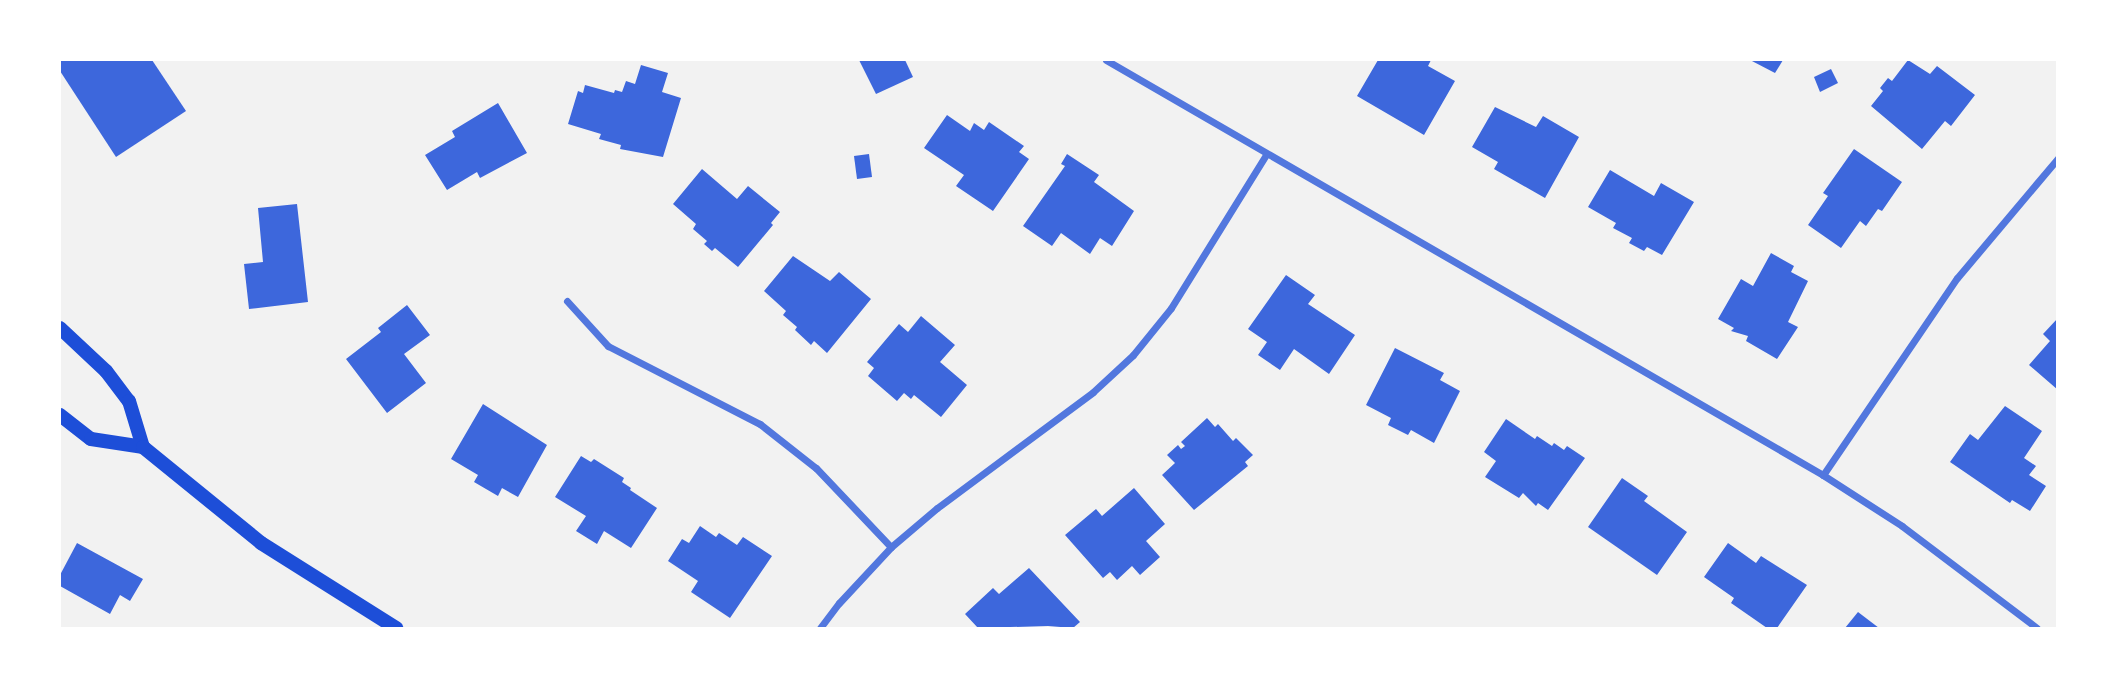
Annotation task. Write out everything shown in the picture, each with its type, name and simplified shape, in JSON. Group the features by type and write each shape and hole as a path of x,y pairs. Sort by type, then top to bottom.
{"main road":[{"path":"60,328 106,372 129,401 143,447"},
{"path":"60,415 91,439 143,447 261,543 396,628"}],"street":[{"path":"1105,60 1823,475 1902,526 2037,628"},
{"path":"820,628 839,603 891,547 937,508 1093,392 1133,355 1171,308 1266,155"},
{"path":"1823,475 1957,278 2057,158"},
{"path":"567,301 608,346 760,424 816,468 891,547"}],"building":[{"path":"60,60 152,60 186,111 116,157 60,71"},
{"path":"859,60 905,60 913,77 876,94"},
{"path":"1378,60 1431,60 1428,66 1455,81 1424,135 1357,96"},
{"path":"1750,60 1783,60 1775,73"},
{"path":"1908,60 1930,74 1937,66 1975,95 1951,126 1945,121 1922,149 1871,106 1883,91 1880,88 1888,78 1892,81"},
{"path":"641,65 668,73 662,92 681,98 663,157 620,149 621,145 599,139 601,134 568,124 578,91 583,93 585,85 614,93 615,90 622,92 626,81 635,84"},
{"path":"1831,69 1838,83 1820,92 1814,77"},
{"path":"498,103 527,153 480,178 477,172 447,190 425,155 455,137 452,131"},
{"path":"1495,107 1536,127 1543,116 1579,137 1545,198 1494,169 1498,162 1472,147"},
{"path":"947,115 970,131 974,123 984,130 989,122 1024,146 1019,152 1029,159 993,211 956,186 964,175 924,148"},
{"path":"1854,149 1902,182 1882,211 1878,209 1866,226 1860,221 1841,248 1808,225 1828,196 1823,193"},
{"path":"869,154 872,177 857,179 854,156"},
{"path":"1067,154 1099,175 1094,182 1134,211 1112,246 1100,238 1090,254 1061,233 1052,246 1023,226 1065,166 1061,164"},
{"path":"702,169 737,199 748,186 780,212 771,223 773,225 738,267 715,248 712,251 704,244 707,241 693,229 696,224 673,204"},
{"path":"1610,170 1654,196 1661,183 1694,202 1662,255 1647,247 1644,251 1629,243 1632,238 1613,228 1616,223 1588,207"},
{"path":"297,204 308,302 249,309 244,264 263,262 258,208"},
{"path":"1771,253 1794,266 1791,272 1808,281 1788,322 1798,327 1777,359 1746,341 1748,336 1731,331 1734,328 1718,319 1741,279 1753,286"},
{"path":"793,256 830,281 839,272 871,299 827,353 814,341 811,345 795,330 797,327 783,315 786,311 764,291"},
{"path":"1286,275 1315,295 1308,304 1355,335 1329,374 1294,349 1280,370 1258,355 1267,342 1248,329"},
{"path":"407,305 430,335 404,354 426,383 387,413 346,359 381,332 378,328"},
{"path":"921,316 955,345 940,362 967,385 941,417 914,395 911,399 904,393 897,401 868,376 874,368 867,362 899,324 908,332"},
{"path":"2058,318 2058,390 2029,365 2050,341 2043,334"},
{"path":"1395,348 1444,373 1440,380 1460,391 1434,443 1411,430 1408,435 1388,425 1391,418 1366,405"},
{"path":"483,404 547,445 518,497 502,488 498,496 474,482 478,475 451,459"},
{"path":"2005,406 2042,431 2024,458 2036,466 2029,475 2046,486 2030,511 2012,500 2010,503 1950,462 1970,434 1978,440"},
{"path":"1207,418 1215,427 1218,424 1233,441 1236,438 1253,455 1245,462 1248,466 1194,510 1162,475 1175,463 1167,455 1178,445 1181,449 1185,446 1181,442"},
{"path":"1506,419 1535,439 1537,436 1564,450 1567,446 1585,458 1548,510 1538,503 1536,506 1523,493 1519,498 1485,477 1496,461 1484,452"},
{"path":"581,456 591,462 594,459 624,478 622,482 631,488 630,490 657,508 631,548 604,531 597,544 576,531 586,516 555,497"},
{"path":"1622,478 1648,496 1644,501 1687,532 1657,575 1588,527"},
{"path":"1134,488 1165,524 1146,541 1160,557 1140,575 1132,566 1117,580 1110,572 1103,578 1065,535 1096,509 1102,516"},
{"path":"700,526 716,537 719,533 737,545 743,537 772,556 730,618 691,592 698,581 668,561 682,539 689,543"},
{"path":"77,543 143,579 130,601 120,595 110,614 60,586 60,575"},
{"path":"1728,543 1756,563 1761,556 1807,585 1777,628 1767,628 1731,603 1734,598 1704,577"},
{"path":"1029,568 1080,622 1073,628 978,628 965,614 993,588 999,594"},
{"path":"1858,612 1879,628 1845,628"}]}
